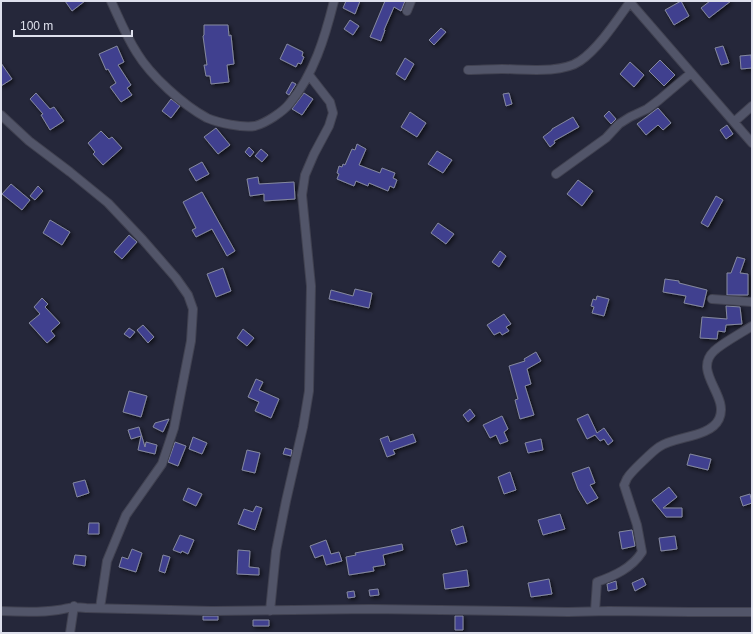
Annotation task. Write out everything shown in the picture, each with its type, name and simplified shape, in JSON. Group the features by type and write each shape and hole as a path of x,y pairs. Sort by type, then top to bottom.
{"street":[{"path":"111,1 137,53 156,77 181,100 208,118 235,126 255,126 274,117 290,104 309,76 328,25 334,1"},
{"path":"407,11 412,1"},
{"path":"468,70 549,69 566,67 580,61 591,51 605,36 629,1 752,143"},
{"path":"556,174 606,138 619,124 647,109 659,100 691,72"},
{"path":"270,611 276,551 303,427 309,391 311,286 302,195 305,175 329,126 333,113 330,102 309,76"},
{"path":"734,122 752,106"},
{"path":"1,115 29,141 70,172 108,204 143,240 176,278 188,294 193,309 191,341 174,428 162,464 126,515 107,561 100,608"},
{"path":"712,299 752,302"},
{"path":"595,611 597,582 612,576 636,560 642,552 637,526 624,485 628,476 659,447 667,443 707,431 719,420 722,406 707,372 707,360 714,351 752,326"},
{"path":"70,633 74,606"},
{"path":"1,611 33,612 58,610 74,606 86,608 270,611 371,609 483,612 752,612"}],"building":[{"path":"65,1 85,1 72,11"},
{"path":"346,1 360,1 355,14 343,8"},
{"path":"385,1 405,1 401,11 394,7 381,41 370,37"},
{"path":"681,1 689,16 674,25 665,10"},
{"path":"710,1 731,1 709,18 701,8"},
{"path":"350,20 359,26 353,35 344,29"},
{"path":"204,25 228,25 229,36 231,35 234,64 227,65 229,82 211,84 210,76 206,76 204,65 207,65 203,36"},
{"path":"441,28 446,32 434,45 429,40"},
{"path":"287,44 303,52 302,56 304,57 301,64 298,63 296,67 280,59"},
{"path":"117,46 124,62 118,65 131,85 127,88 132,95 121,102 110,87 116,83 108,69 106,70 99,54"},
{"path":"723,46 729,63 721,65 715,48"},
{"path":"751,55 752,68 741,69 740,56"},
{"path":"405,58 414,64 405,80 396,74"},
{"path":"660,60 675,75 664,86 649,71"},
{"path":"630,62 644,75 634,87 620,74"},
{"path":"1,63 12,79 1,86"},
{"path":"292,82 296,84 289,95 286,93"},
{"path":"36,93 50,109 54,107 64,121 50,130 41,115 43,114 30,99"},
{"path":"304,93 313,99 302,115 292,109"},
{"path":"509,93 512,104 506,106 503,94"},
{"path":"171,99 180,106 171,118 162,111"},
{"path":"658,108 671,123 663,130 658,125 646,135 637,124"},
{"path":"609,111 616,119 611,124 604,116"},
{"path":"410,112 426,123 417,137 401,127"},
{"path":"573,117 579,127 554,141 555,143 550,147 543,137 552,129"},
{"path":"727,125 733,134 726,139 720,130"},
{"path":"216,128 230,145 218,154 204,137"},
{"path":"101,131 109,139 112,137 122,148 103,165 93,154 95,152 88,143"},
{"path":"357,144 366,149 359,165 380,173 382,168 395,173 393,178 397,180 394,188 390,186 388,191 369,183 368,186 356,181 354,186 337,179 339,174 337,173 339,166 342,167 343,164 345,165 352,149 355,150"},
{"path":"249,147 254,152 250,157 245,152"},
{"path":"261,149 268,155 262,162 255,156"},
{"path":"437,151 452,160 443,173 428,164"},
{"path":"202,162 209,174 196,181 189,169"},
{"path":"258,177 259,184 294,182 295,199 264,201 264,194 250,196 247,179"},
{"path":"578,180 593,191 582,206 567,194"},
{"path":"11,184 30,200 22,210 2,194"},
{"path":"38,186 43,191 35,200 30,196"},
{"path":"202,192 235,251 227,256 212,229 196,237 192,230 196,228 183,202"},
{"path":"716,196 723,200 708,227 701,223"},
{"path":"50,220 70,232 62,245 43,233"},
{"path":"438,223 454,234 446,244 431,233"},
{"path":"129,235 137,242 122,259 114,252"},
{"path":"500,251 506,256 499,267 492,262"},
{"path":"737,257 745,259 740,273 748,274 748,295 727,295 727,273 731,273"},
{"path":"223,268 231,291 216,297 207,274"},
{"path":"665,279 679,281 679,283 707,290 703,307 684,303 686,296 663,292"},
{"path":"355,289 372,293 369,308 329,299 331,290 353,296"},
{"path":"597,296 609,299 604,316 592,313 594,307 591,306 593,299 596,300"},
{"path":"42,298 48,304 45,307 60,323 51,331 55,336 47,343 29,323 40,314 34,307"},
{"path":"726,306 740,307 742,324 726,325 725,332 718,331 717,339 700,338 702,317 727,319"},
{"path":"504,314 511,324 506,327 509,331 502,335 500,332 494,335 487,325"},
{"path":"143,325 154,337 148,343 137,330"},
{"path":"129,328 135,332 130,338 124,334"},
{"path":"243,329 254,338 247,346 237,338"},
{"path":"536,352 541,361 527,369 531,384 525,386 534,415 520,419 515,400 518,399 509,366 525,361 524,359"},
{"path":"256,379 263,382 259,390 279,399 271,418 255,411 259,402 248,397"},
{"path":"129,391 147,396 141,417 123,412"},
{"path":"470,409 475,416 468,422 463,415"},
{"path":"588,414 597,433 604,428 613,441 608,445 604,439 600,441 595,435 587,439 577,419"},
{"path":"502,416 508,429 504,432 508,441 500,444 496,435 490,438 483,425"},
{"path":"169,419 163,432 153,427 155,423"},
{"path":"139,427 145,447 146,442 157,445 155,454 138,450 141,436 131,439 128,430"},
{"path":"413,434 416,442 393,450 395,454 387,457 380,439 388,436 390,442"},
{"path":"193,437 207,443 202,454 189,449"},
{"path":"541,439 543,450 528,453 525,443"},
{"path":"175,442 186,446 178,466 168,462"},
{"path":"285,448 292,450 291,456 283,454"},
{"path":"247,450 260,453 255,473 242,470"},
{"path":"690,454 711,459 708,470 687,465"},
{"path":"589,467 595,483 590,485 598,498 587,504 578,489 572,473"},
{"path":"510,472 516,490 504,494 498,477"},
{"path":"85,480 89,493 77,497 73,483"},
{"path":"669,487 677,497 663,508 682,508 682,517 666,517 652,500"},
{"path":"188,488 202,494 196,506 183,500"},
{"path":"750,494 752,503 743,506 740,497"},
{"path":"256,506 262,508 255,530 238,524 244,509 253,512"},
{"path":"560,514 565,529 543,535 538,520"},
{"path":"89,523 99,523 99,534 88,534"},
{"path":"463,526 467,542 456,545 451,530"},
{"path":"632,530 635,546 622,549 619,532"},
{"path":"180,535 194,540 188,554 182,551 181,553 173,550"},
{"path":"675,536 677,549 661,551 659,538"},
{"path":"326,540 331,554 339,552 342,561 326,565 323,555 315,558 310,546"},
{"path":"402,544 403,550 383,555 385,565 373,567 374,571 349,575 346,557 356,555 355,553"},
{"path":"132,549 142,553 136,572 119,567 122,557 128,559"},
{"path":"238,550 250,551 249,567 259,568 259,575 237,574"},
{"path":"75,555 86,556 85,566 73,564"},
{"path":"163,555 170,557 165,573 159,571"},
{"path":"467,570 469,586 445,589 443,574"},
{"path":"643,578 646,585 635,591 632,583"},
{"path":"549,579 552,594 531,597 528,583"},
{"path":"616,581 617,589 608,591 607,584"},
{"path":"378,589 379,595 370,596 369,590"},
{"path":"354,591 355,597 348,598 347,592"},
{"path":"203,616 218,616 218,620 203,620"},
{"path":"455,616 463,616 463,630 455,630"},
{"path":"253,620 269,620 269,626 253,626"}]}
